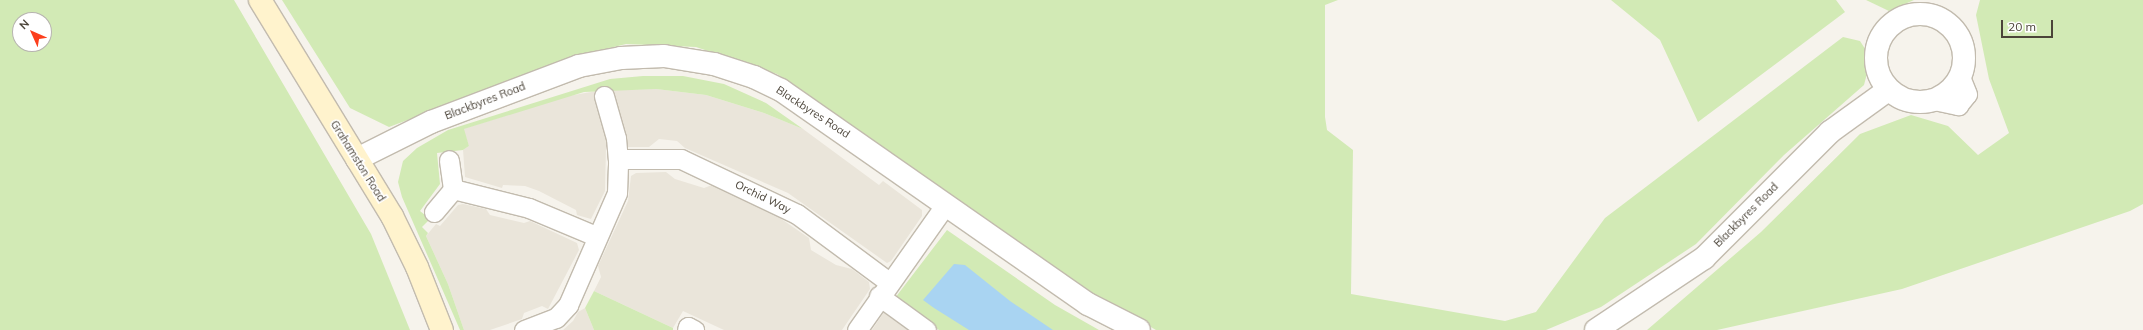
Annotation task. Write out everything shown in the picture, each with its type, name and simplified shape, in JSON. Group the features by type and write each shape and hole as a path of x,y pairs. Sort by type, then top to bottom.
{"main road":[{"name":"Grahamston Road","path":"260,0 392,216 414,260 442,330"}],"street":[{"path":"1928,7 1936,17 1949,25 1958,36 1963,49 1964,63 1960,77 1952,89 1934,100 1913,102 1900,98 1888,90 1879,77 1876,62 1877,47 1884,33 1894,22 1928,7"},
{"name":"Blackbyres Road","path":"357,159 431,122 579,66 621,58 664,56 714,64 754,77 781,90 1088,304 1139,330"},
{"name":"Blackbyres Road","path":"1596,330 1704,258 1830,132 1888,90"},
{"path":"524,330 556,318 568,305 596,236 610,213 617,193 618,159 616,138 604,96"},
{"name":"Orchid Way","path":"618,159 662,157 681,159 797,214 884,289 926,330"},
{"path":"434,212 453,189 449,160"},
{"path":"453,189 529,208 596,236"},
{"path":"857,330 884,289 946,204"},
{"path":"686,330 688,327 694,330"}],"shaded area":[{"path":"656,89 706,95 764,113 803,129 879,185 883,181 922,210 922,216 891,261 887,263 788,193 685,148 677,141 659,139 649,147 625,147 610,90"},
{"path":"597,91 610,147 606,147 605,191 591,219 577,215 576,210 539,191 525,186 503,185 502,188 465,177 463,150 469,146 463,129 568,96"},
{"path":"666,172 675,179 704,188 712,185 774,214 809,238 811,250 836,265 852,269 869,282 870,289 842,330 724,330 683,311 673,328 594,291 601,277 598,266 628,201 631,176 636,173"},
{"path":"463,204 486,209 490,215 524,223 530,221 577,243 579,250 548,309 542,306 524,313 522,319 490,330 464,330 448,284 426,236 436,224 440,226 458,205"},
{"path":"585,308 594,330 563,330 573,321 578,312"},
{"path":"886,309 914,330 872,330"}],"green space":[{"path":"0,0 234,0 371,234 410,330 0,330"},
{"path":"282,0 1338,0 1325,5 1325,117 1327,130 1353,150 1351,294 1505,321 1536,312 1605,218 1843,37 1860,41 1871,58 1864,85 1784,155 1696,244 1601,307 1546,330 1156,330 1053,270 777,74 696,47 626,44 582,55 389,127 350,108"},
{"path":"1611,0 1836,0 1845,12 1698,122 1660,40"},
{"path":"1866,0 1914,0 1889,11"},
{"path":"1980,0 2143,0 2143,204 2130,211 1902,289 1717,330 1647,330 1761,232 1860,134 1911,115 1948,126 1978,155 2009,133 1989,79 1976,15"},
{"path":"643,76 683,76 724,84 766,103 803,129 764,113 706,95 656,89 584,92 464,129 469,146 463,150 437,153 440,184 420,211 430,219 422,227 428,233 426,236 448,284 464,330 460,330 402,197 398,182 403,161 417,148 448,130 610,79"},
{"path":"947,230 1055,305 1099,330 939,330 895,298"},
{"path":"594,291 673,328 673,330 594,330 585,308"}],"water":[{"path":"954,264 965,265 1010,301 1053,330 969,330 934,308 923,300"}]}
